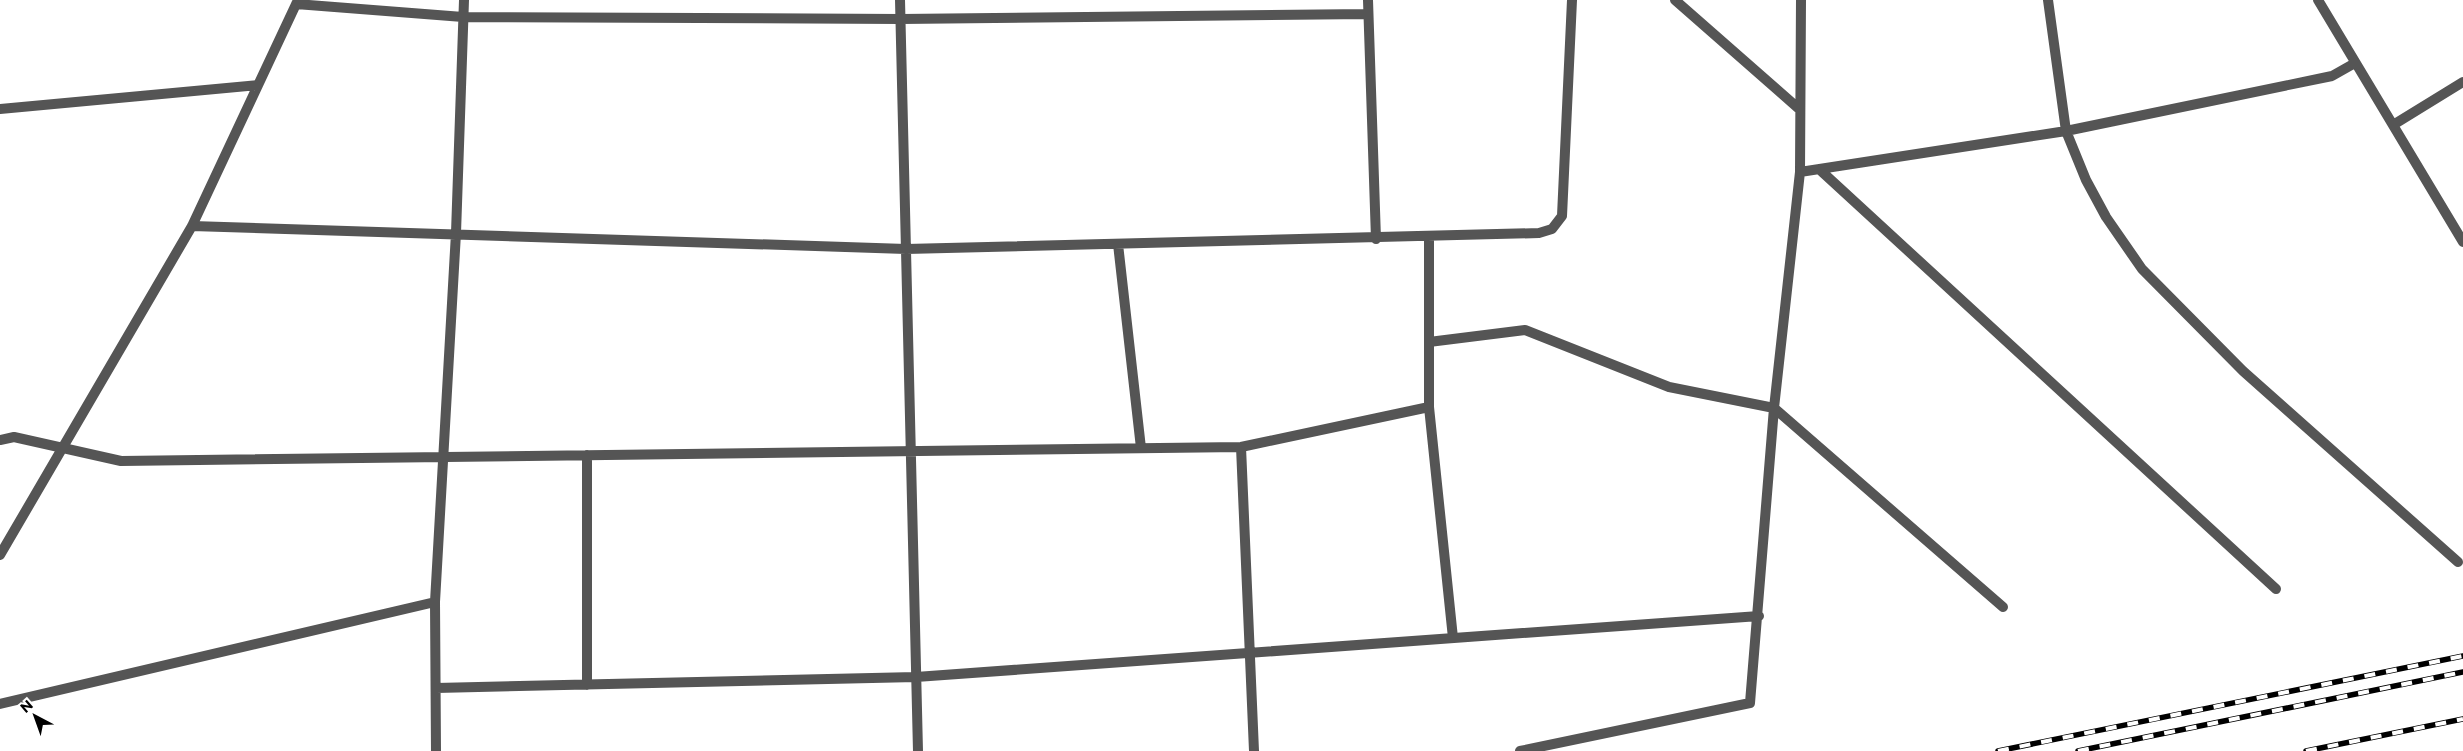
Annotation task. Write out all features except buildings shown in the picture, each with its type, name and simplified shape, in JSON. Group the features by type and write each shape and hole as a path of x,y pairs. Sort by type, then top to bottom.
{"street":[{"path":"436,751 435,602 456,233 464,0"},
{"path":"900,0 918,751"},
{"path":"1368,0 1376,239"},
{"path":"192,226 456,233 906,249 1539,234 1552,229 1562,216 1572,0"},
{"path":"1675,0 1798,108"},
{"path":"1520,751 1750,703 1759,616 1774,408 1800,172 1798,108 1800,0"},
{"path":"2048,0 2066,131 2090,187 2106,217 2142,269 2243,371 2458,562"},
{"path":"2318,0 2463,242"},
{"path":"0,555 192,226 297,2 463,17 901,19 1368,14"},
{"path":"1800,172 2066,131 2332,76 2354,63"},
{"path":"2393,125 2463,82"},
{"path":"0,109 258,85"},
{"path":"1819,169 2276,589"},
{"path":"1429,238 1429,407 1453,638"},
{"path":"1118,244 1141,448"},
{"path":"1429,342 1524,330 1670,387 1774,408 2003,607"},
{"path":"0,440 14,437 121,460 1241,447 1429,407"},
{"path":"1241,447 1254,751"},
{"path":"587,455 587,685"},
{"path":"0,704 435,602"},
{"path":"436,688 916,677 1759,616"}],"railway":[{"path":"1998,751 2463,656"},
{"path":"2078,751 2463,672"},
{"path":"2306,751 2463,719"}]}
